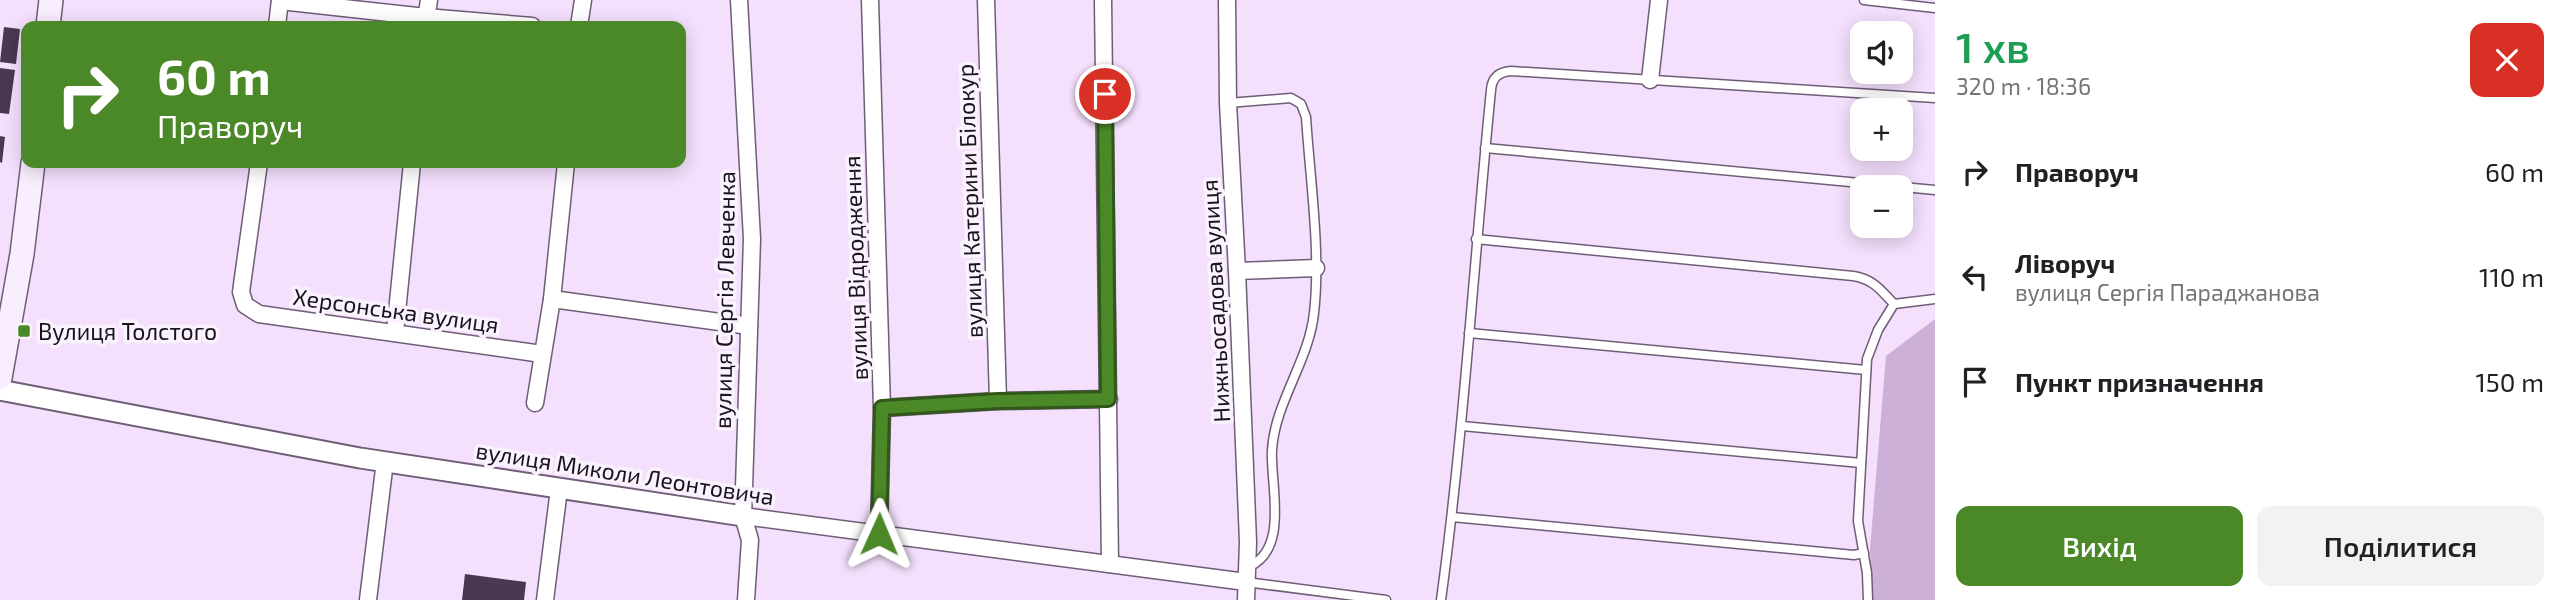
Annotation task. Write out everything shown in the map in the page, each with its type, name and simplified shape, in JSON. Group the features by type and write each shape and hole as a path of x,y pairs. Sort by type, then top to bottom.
{"main road":[{"path":"49,21 51,0"},
{"path":"0,378 22,254 32,168"}],"street":[{"path":"278,21 280,0 419,21"},
{"path":"426,21 429,0"},
{"path":"580,21 583,0"},
{"name":"вулиця Сергія Левченка","path":"740,0 751,239 743,516 750,540 746,600"},
{"name":"вулиця Відродження","path":"870,0 882,408 879,534"},
{"name":"вулиця Катерини Білокур","path":"986,0 998,401"},
{"path":"1103,0 1110,564"},
{"name":"Нижньосадова вулиця","path":"1227,0 1228,103 1248,542 1246,600"},
{"path":"1650,80 1659,0"},
{"name":"Херсонська вулиця","path":"258,168 241,292 245,305 259,314 395,331 542,354"},
{"path":"395,331 411,168"},
{"path":"535,402 552,299 565,168"},
{"path":"1237,271 1316,268"},
{"path":"552,299 749,326"},
{"name":"вулиця Миколи Леонтовича","path":"0,390 386,461 559,489 1110,564 1246,575"},
{"path":"882,408 998,401 1108,399"},
{"path":"368,600 386,461"},
{"path":"545,600 559,489"}],"lane":[{"path":"1864,0 1935,8"},
{"path":"1441,600 1462,426 1476,239 1492,82 1503,72 1935,98"},
{"path":"1228,103 1291,98 1301,104 1306,117 1316,268 1314,314 1309,339 1278,417 1272,449 1277,511 1273,533 1261,558 1246,575"},
{"path":"1485,148 1935,190"},
{"path":"1476,239 1865,278 1876,284 1894,304"},
{"path":"1894,304 1935,299"},
{"path":"1868,600 1858,521 1866,370 1871,344 1894,304"},
{"path":"1469,333 1866,370"},
{"path":"1462,426 1861,463"},
{"path":"1452,517 1864,554"},
{"path":"1246,575 1386,600"}],"shaded area":[{"path":"1935,319 1935,600 1872,600 1870,549 1886,356"}],"building":[{"path":"4,27 20,29 16,64 0,62"},
{"path":"0,68 15,70 9,114 0,113"},
{"path":"0,136 5,137 2,163 0,162"},
{"path":"465,574 526,582 524,600 462,600"}],"place":[{"name":"Вулиця Толстого","path":"24,331"}],"route":[{"path":"879,534 882,408 998,401 1108,399 1105,94"}]}
